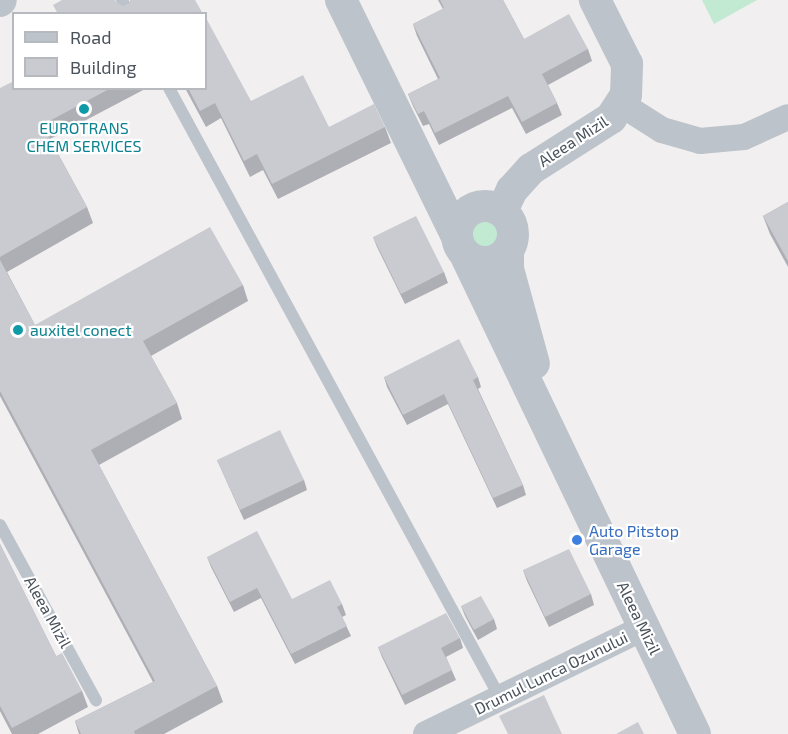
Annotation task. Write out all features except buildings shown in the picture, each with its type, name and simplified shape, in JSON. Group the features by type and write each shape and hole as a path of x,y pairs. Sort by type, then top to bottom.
{"street":[{"path":"340,0 461,246 484,262 502,257 508,250 514,234 502,211 487,206 471,209 460,220 461,246"},
{"name":"Aleea Mizil","path":"502,211 512,190 531,169 604,123 621,104 628,84 627,64 595,0"},
{"path":"621,104 662,130 700,141 744,137 788,117"},
{"name":"Aleea Mizil","path":"461,246 694,734"},
{"path":"508,250 508,269 537,374 537,404"},
{"name":"Drumul Lunca Ozunului","path":"426,734 643,628"}],"lane":[{"path":"170,90 500,698"},
{"name":"Aleea Mizil","path":"0,525 96,700"}],"green space":[{"path":"702,0 757,0 714,24"},
{"path":"486,213 501,219 507,234 501,249 486,255 471,249 465,234 471,219"}],"place":[{"name":"EUROTRANS CHEM SERVICES","path":"84,109"},
{"name":"auxitel conect","path":"18,330"},
{"name":"Auto Pitstop Garage","path":"577,540"}]}
